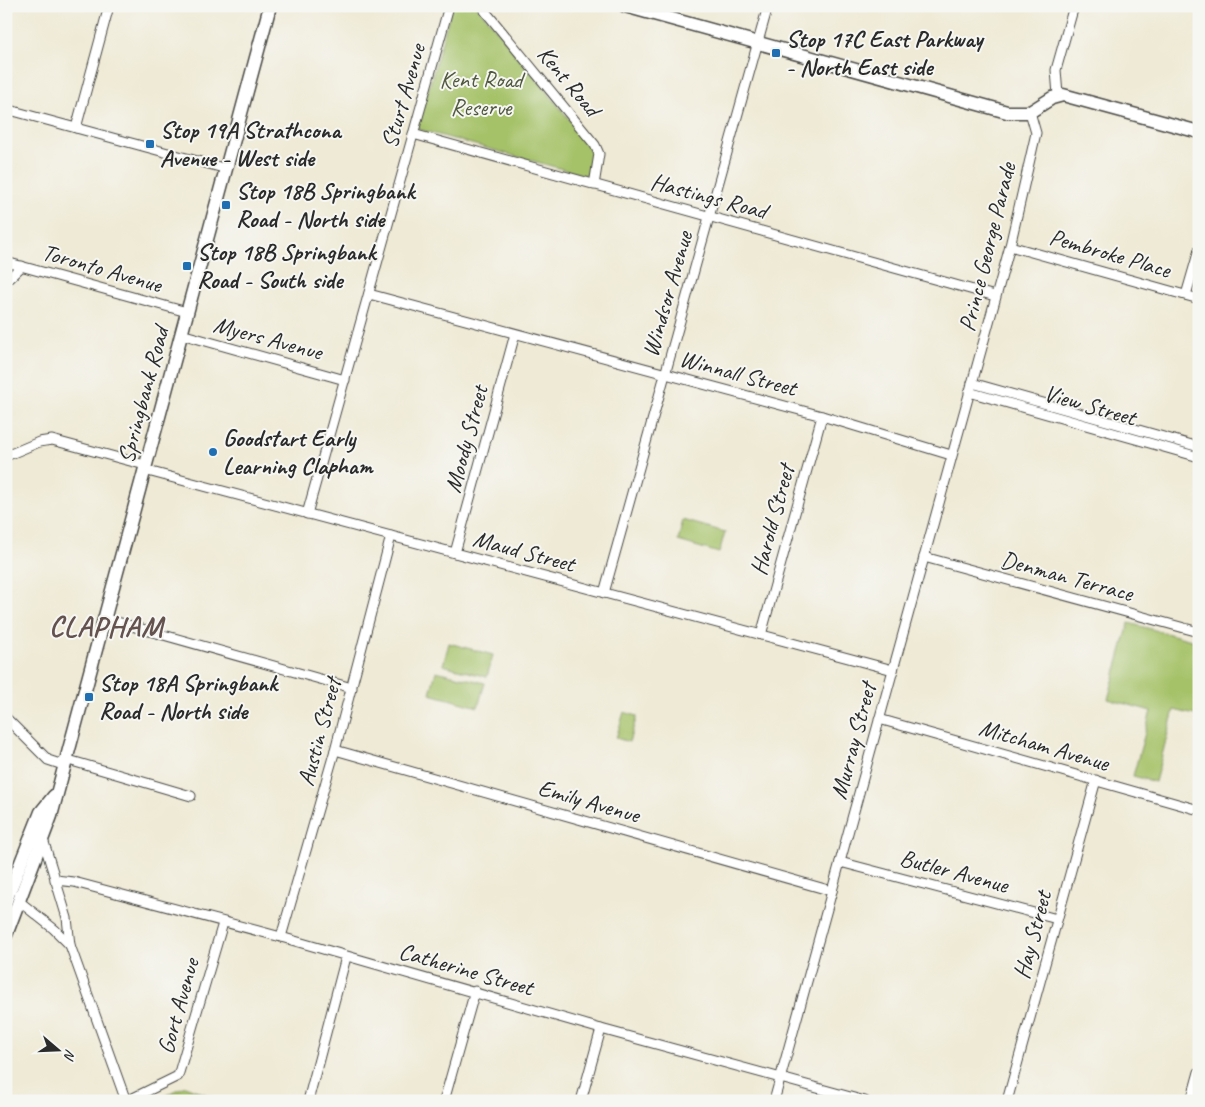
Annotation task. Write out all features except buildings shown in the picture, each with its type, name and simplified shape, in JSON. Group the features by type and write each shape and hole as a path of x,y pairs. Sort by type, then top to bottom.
{"main road":[{"name":"Springbank Road","path":"6,935 43,839 270,6"},
{"path":"626,6 1007,112 1030,112 1058,95 1072,97 1199,132"},
{"name":"Springbank Road","path":"7,897 41,812 55,794"},
{"path":"7,897 20,902"}],"street":[{"path":"76,128 110,6"},
{"name":"Sturt Avenue","path":"307,514 449,6"},
{"name":"Windsor Avenue","path":"604,593 768,6"},
{"path":"1058,95 1056,70 1074,6"},
{"name":"Kent Road","path":"485,12 595,145 599,154 594,185"},
{"path":"6,108 227,169"},
{"name":"Prince George Parade","path":"971,387 1010,246 1036,133 1030,112"},
{"name":"Hastings Road","path":"413,134 995,296"},
{"name":"Pembroke Place","path":"1010,246 1199,299"},
{"path":"1186,295 1199,250"},
{"name":"Toronto Avenue","path":"6,262 187,312"},
{"path":"6,281 22,266"},
{"name":"Winnall Street","path":"369,294 822,416 951,455"},
{"name":"Myers Avenue","path":"181,334 345,380"},
{"name":"Moody Street","path":"455,553 515,334"},
{"name":"View Street","path":"971,387 1199,447"},
{"name":"View Street","path":"971,387 1199,457"},
{"name":"Murray Street","path":"774,1101 971,387"},
{"name":"Harold Street","path":"761,635 822,416"},
{"name":"Maud Street","path":"6,456 52,440 307,514 893,670"},
{"name":"Austin Street","path":"281,937 335,750 392,536"},
{"name":"Denman Terrace","path":"924,558 1199,632"},
{"path":"103,618 352,688"},
{"path":"6,718 48,760 64,762 190,796"},
{"name":"Mitcham Avenue","path":"879,719 1199,810"},
{"name":"Emily Avenue","path":"335,750 832,890"},
{"name":"Hay Street","path":"1007,1101 1096,780"},
{"path":"43,839 67,918 70,945 127,1101"},
{"name":"Butler Avenue","path":"840,862 1057,920"},
{"name":"Catherine Street","path":"55,880 74,882 281,937 346,957 475,991 601,1029 865,1101"},
{"path":"20,902 54,929 70,945"},
{"name":"Gort Avenue","path":"127,1101 178,1076 223,922"},
{"path":"308,1101 346,957"},
{"path":"444,1101 475,991"},
{"path":"581,1101 601,1029"},
{"path":"1191,1101 1199,1072"}],"green space":[{"name":"Kent Road Reserve","path":"452,6 477,6 591,146 595,157 589,173 584,175 417,129"},
{"path":"683,520 725,532 719,553 678,541"},
{"path":"1129,623 1199,642 1199,716 1174,710 1155,782 1133,776 1151,711 1108,699"},
{"path":"449,643 493,655 487,677 443,665"},
{"path":"436,671 485,683 478,707 430,694"},
{"path":"624,712 637,716 629,742 616,738"},
{"path":"185,1086 222,1101 155,1101"}],"place":[{"name":"Stop 17C East Parkway - North East side","path":"776,53"},
{"name":"Stop 19A Strathcona Avenue - West side","path":"150,144"},
{"name":"Stop 18B Springbank Road - North side","path":"226,205"},
{"name":"Stop 18B Springbank Road - South side","path":"187,266"},
{"name":"Goodstart Early Learning Clapham","path":"213,452"},
{"name":"Stop 18A Springbank Road - North side","path":"89,697"}],"district":[{"name":"CLAPHAM","path":"106,626"}]}
